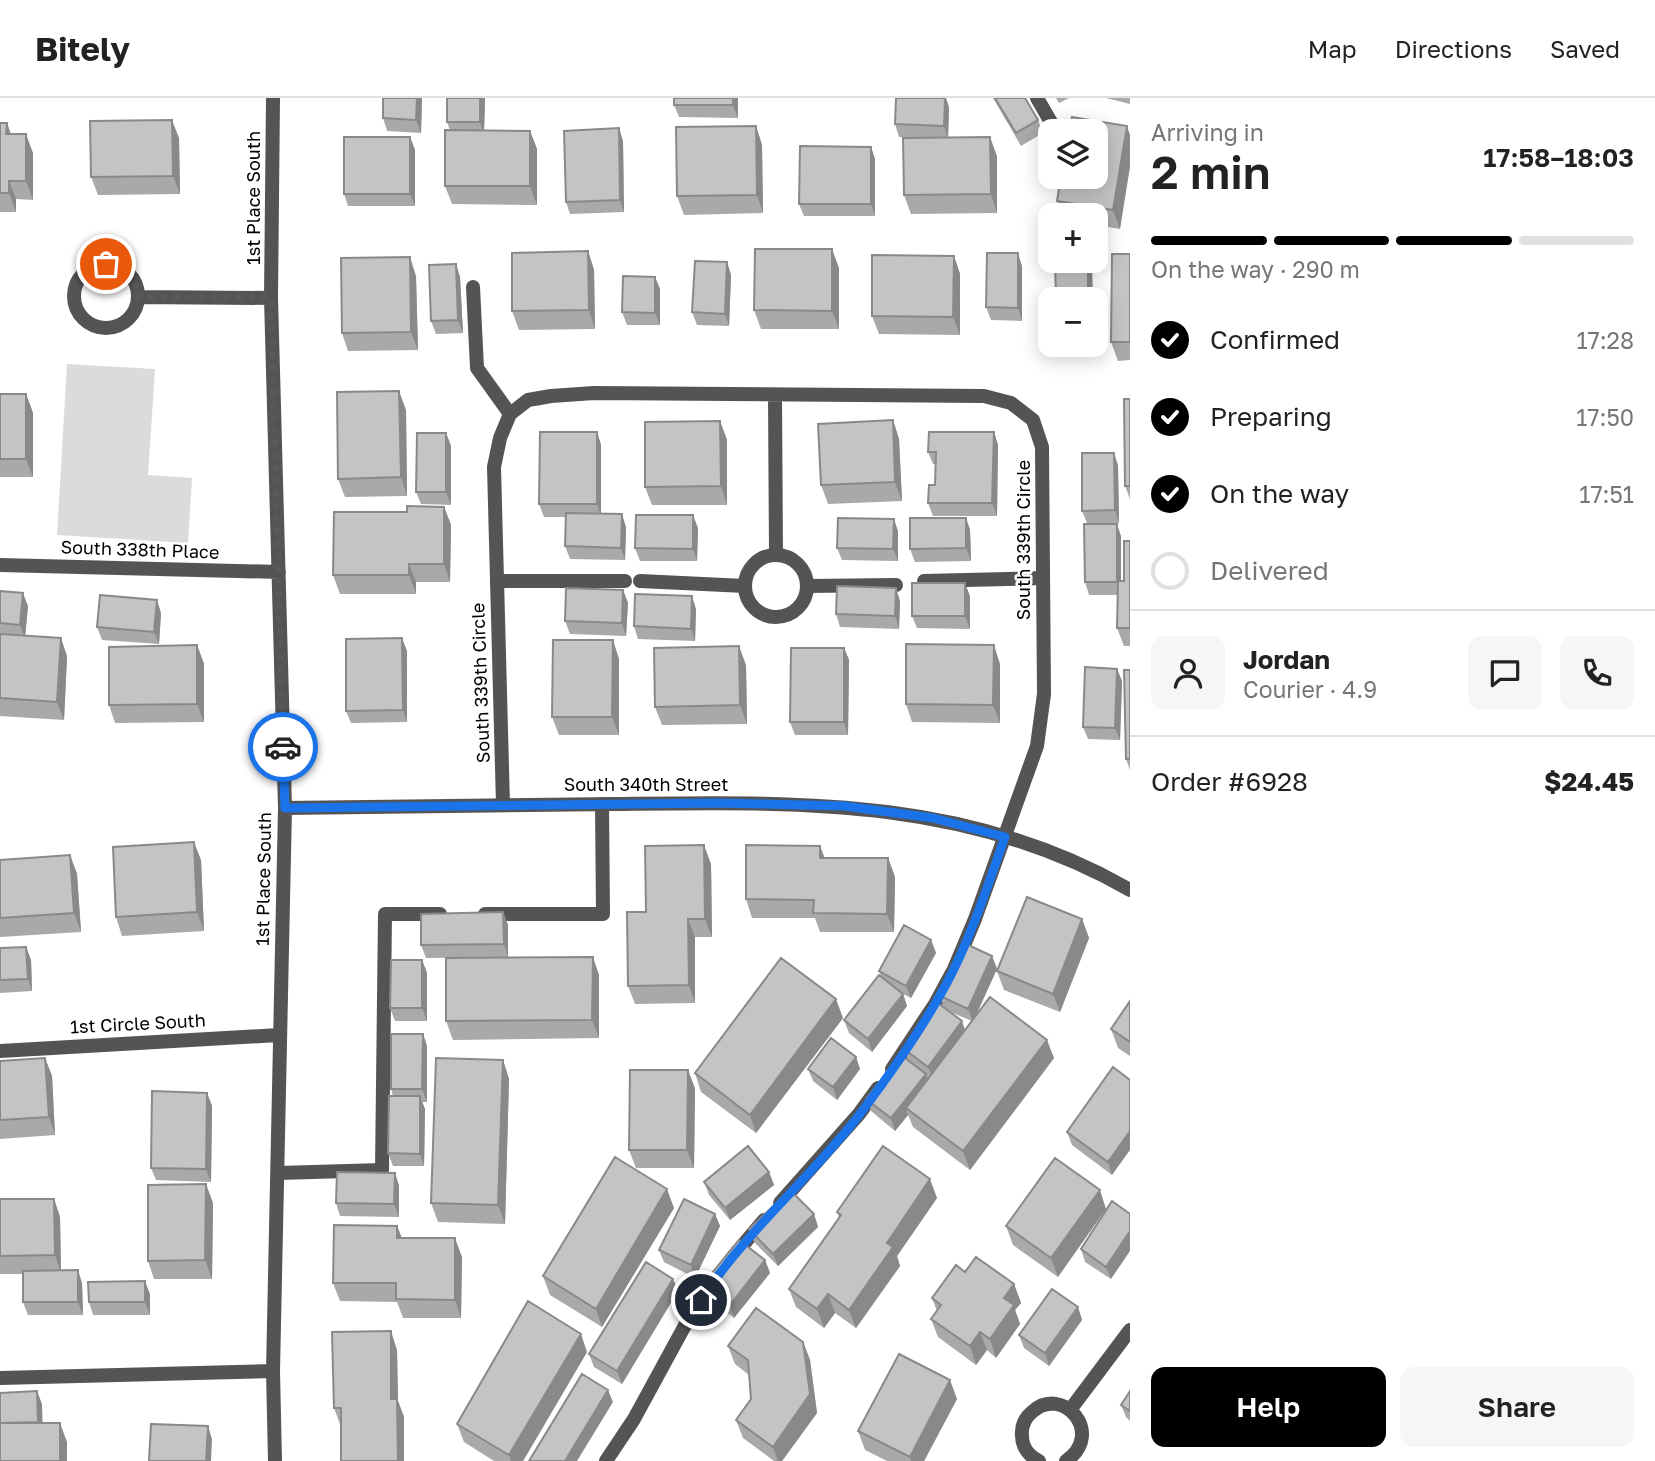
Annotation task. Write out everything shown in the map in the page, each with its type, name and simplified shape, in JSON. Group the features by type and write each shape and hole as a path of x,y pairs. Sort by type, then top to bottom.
{"street":[{"name":"1st Place South","path":"273,98 271,298 285,808 272,1371 275,1461"},
{"path":"1037,98 1049,119"},
{"path":"106,264 119,266 129,273 136,284 138,297 136,309 128,320 105,329 82,319 73,296 76,283 83,273 94,266 106,264"},
{"path":"473,287 477,368 510,414"},
{"path":"138,297 271,298"},
{"name":"South 339th Circle","path":"503,805 494,467 500,438 510,414 528,400 594,393 984,396 1011,403 1033,420 1042,447 1044,694 1037,746 1005,837"},
{"path":"775,396 776,555"},
{"path":"776,555 788,557 798,564 805,574 808,586 799,608 789,615 776,617 765,615 754,608 747,598 745,586 747,574 754,564 764,557 776,555"},
{"name":"South 338th Place","path":"0,565 278,572"},
{"path":"924,580 1043,579"},
{"path":"497,580 632,581 745,586"},
{"path":"808,586 896,585"},
{"name":"South 340th Street","path":"285,808 717,803 844,806 933,818 1005,837 1038,847 1130,890"},
{"path":"278,1172 382,1170 386,914 603,914 602,804"},
{"path":"606,1461 634,1419 689,1318 712,1282 752,1233 859,1114 935,1004 954,969 975,919 1005,837"},
{"name":"1st Circle South","path":"0,1051 278,1034"},
{"path":"1070,1410 1130,1330"},
{"path":"0,1378 272,1371"},
{"path":"1039,1461 1026,1450 1021,1438 1022,1426 1027,1416 1036,1408 1048,1404 1060,1404 1070,1410 1078,1418 1082,1430 1082,1442 1066,1461"}],"shaded area":[{"path":"67,364 155,369 148,475 192,478 188,543 57,535"}],"building":[{"path":"383,98 417,98 416,120 383,118"},
{"path":"447,98 480,98 480,122 447,122"},
{"path":"674,98 733,98 733,105 674,105"},
{"path":"896,98 945,98 944,126 895,124"},
{"path":"995,98 1025,98 1038,120 1016,133"},
{"path":"172,120 173,176 91,177 90,121"},
{"path":"0,123 7,123 6,134 26,134 26,181 9,181 9,193 0,193"},
{"path":"1108,123 1127,126 1113,210 1108,209 1108,203 1057,201 1059,189 1108,189"},
{"path":"756,126 757,195 677,196 676,127"},
{"path":"619,128 620,200 566,202 564,131"},
{"path":"445,130 530,131 530,186 445,186"},
{"path":"344,137 410,137 410,194 344,194"},
{"path":"990,137 991,194 904,195 903,138"},
{"path":"800,146 871,147 871,204 799,204"},
{"path":"755,249 832,249 832,311 754,310"},
{"path":"588,251 589,310 512,311 512,253"},
{"path":"987,253 1018,253 1018,308 986,307"},
{"path":"1112,254 1130,254 1130,342 1111,342"},
{"path":"872,255 954,256 953,317 872,316"},
{"path":"410,257 411,332 342,333 341,258"},
{"path":"695,261 727,262 725,314 692,312"},
{"path":"456,264 458,320 431,321 429,265"},
{"path":"1055,273 1088,273 1088,287 1056,287"},
{"path":"623,276 655,277 655,313 622,312"},
{"path":"399,391 401,477 338,479 337,392"},
{"path":"0,394 26,394 26,459 0,459"},
{"path":"1124,399 1130,399 1130,486 1125,486"},
{"path":"893,420 895,482 821,485 818,424"},
{"path":"720,421 721,486 645,487 645,422"},
{"path":"540,432 597,432 597,504 539,504"},
{"path":"929,432 994,432 992,503 928,503 929,485 935,485 936,452 928,452"},
{"path":"417,433 446,433 446,492 416,492"},
{"path":"1082,453 1114,453 1115,510 1082,511"},
{"path":"407,506 444,507 444,564 409,564 409,575 333,575 334,512 407,512"},
{"path":"566,513 622,514 621,548 565,546"},
{"path":"636,515 693,515 693,549 635,548"},
{"path":"838,518 894,519 893,549 837,548"},
{"path":"910,518 966,518 966,548 910,549"},
{"path":"1084,524 1117,524 1117,582 1085,582"},
{"path":"1124,541 1130,541 1130,628 1117,628 1118,581 1124,581"},
{"path":"912,583 965,583 965,616 912,616"},
{"path":"837,586 896,588 895,616 836,614"},
{"path":"566,588 623,590 622,623 565,621"},
{"path":"0,591 23,593 20,625 0,623"},
{"path":"635,594 692,596 691,629 634,626"},
{"path":"100,595 157,600 154,632 97,627"},
{"path":"0,634 61,638 57,702 0,698"},
{"path":"402,638 403,710 346,711 346,639"},
{"path":"553,640 613,640 612,717 552,717"},
{"path":"906,644 994,645 993,705 906,704"},
{"path":"197,645 197,704 109,705 109,647"},
{"path":"739,646 740,705 655,707 654,648"},
{"path":"791,648 844,648 844,722 790,722"},
{"path":"1085,667 1117,669 1115,728 1083,727"},
{"path":"1124,670 1130,670 1130,759 1126,759"},
{"path":"194,842 197,912 116,917 113,847"},
{"path":"704,845 705,919 688,919 689,985 628,986 627,912 646,912 645,846"},
{"path":"746,845 820,846 820,858 888,858 887,914 813,913 814,900 746,899"},
{"path":"70,855 74,913 0,918 0,860"},
{"path":"1027,897 1082,919 1053,994 997,971"},
{"path":"503,912 504,944 421,945 421,914"},
{"path":"904,925 931,940 906,986 879,971"},
{"path":"964,943 992,956 968,1009 940,996"},
{"path":"26,947 28,979 0,980 0,948"},
{"path":"593,957 592,1020 446,1021 446,958"},
{"path":"781,958 836,999 750,1115 695,1073"},
{"path":"391,960 422,960 422,1008 390,1008"},
{"path":"879,975 903,994 868,1039 844,1020"},
{"path":"990,997 1047,1040 963,1151 906,1108"},
{"path":"1130,1001 1130,1042 1111,1029"},
{"path":"938,1003 962,1021 928,1067 904,1049"},
{"path":"391,1034 423,1034 422,1089 391,1089"},
{"path":"831,1038 856,1057 833,1087 808,1069"},
{"path":"901,1055 926,1074 891,1118 866,1099"},
{"path":"45,1058 49,1117 0,1120 0,1061"},
{"path":"436,1058 503,1060 498,1205 431,1203"},
{"path":"1113,1067 1130,1080 1130,1131 1108,1162 1067,1132"},
{"path":"630,1070 688,1070 687,1150 629,1150"},
{"path":"152,1091 207,1093 206,1169 151,1168"},
{"path":"389,1096 420,1096 420,1154 388,1153"},
{"path":"748,1146 769,1172 725,1208 704,1182"},
{"path":"883,1146 930,1179 887,1243 893,1247 849,1310 828,1294 817,1309 789,1289 841,1215 837,1212"},
{"path":"615,1157 667,1189 596,1309 543,1276"},
{"path":"1055,1158 1100,1190 1051,1258 1006,1226"},
{"path":"337,1172 395,1173 394,1204 336,1203"},
{"path":"206,1184 205,1260 148,1261 148,1185"},
{"path":"790,1190 814,1214 773,1254 749,1229"},
{"path":"0,1199 54,1199 55,1255 0,1256"},
{"path":"684,1199 715,1214 691,1265 659,1250"},
{"path":"1112,1201 1130,1214 1130,1231 1106,1267 1081,1249"},
{"path":"334,1225 397,1226 397,1238 455,1238 455,1300 396,1299 396,1283 333,1283"},
{"path":"739,1240 765,1260 730,1305 703,1284"},
{"path":"976,1257 1014,1284 1004,1298 1014,1305 990,1339 980,1332 970,1346 931,1319 941,1305 932,1298 956,1265 965,1272"},
{"path":"646,1262 673,1279 617,1371 589,1354"},
{"path":"78,1270 78,1302 23,1302 23,1271"},
{"path":"145,1281 145,1302 89,1302 88,1282"},
{"path":"1052,1289 1078,1307 1045,1353 1019,1335"},
{"path":"528,1301 581,1334 509,1455 457,1424"},
{"path":"756,1308 803,1342 810,1394 773,1447 736,1420 751,1399 748,1360 728,1346"},
{"path":"391,1331 391,1399 397,1399 398,1461 341,1461 341,1408 334,1408 332,1332"},
{"path":"899,1354 950,1380 910,1457 858,1431"},
{"path":"582,1374 608,1390 565,1461 529,1461"},
{"path":"37,1391 38,1422 0,1423 0,1393"},
{"path":"1130,1391 1130,1411 1121,1405"},
{"path":"0,1423 60,1423 60,1461 0,1461"},
{"path":"151,1424 208,1426 206,1461 149,1461"}],"way so far":[{"path":"106,264 119,266 129,273 136,284 138,297 271,298 283,747"}],"route":[{"path":"283,747 285,808 717,803 844,806 933,818 1005,837 954,969 915,1037 859,1114 752,1233 712,1282 701,1300"}]}
